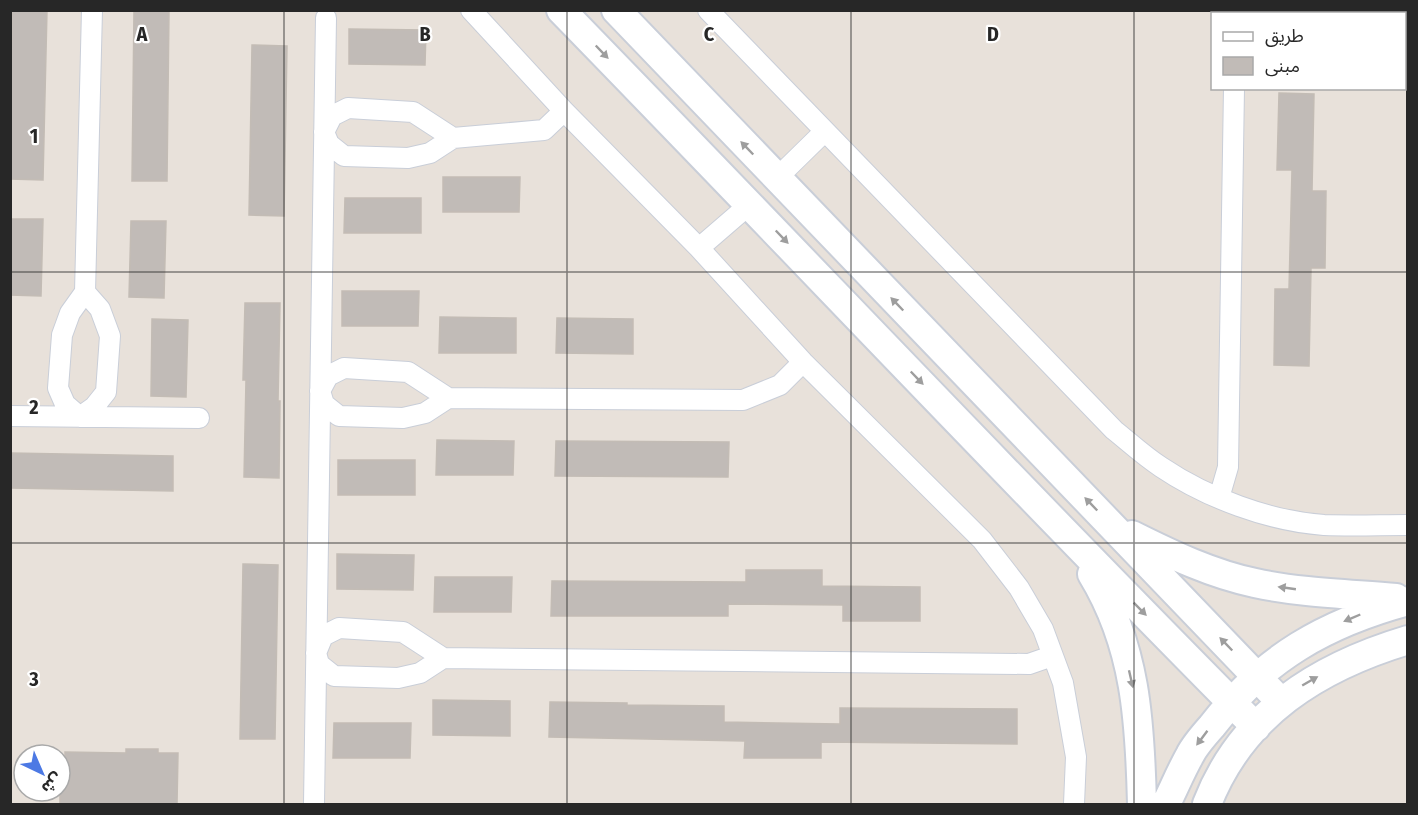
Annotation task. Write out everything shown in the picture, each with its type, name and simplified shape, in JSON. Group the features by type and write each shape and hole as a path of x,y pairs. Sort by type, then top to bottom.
{"main road":[{"path":"561,10 1049,517 1256,727"},
{"path":"616,10 1281,702"},
{"path":"1049,517 1088,567 1106,597 1123,644 1134,689 1140,735 1142,804"},
{"path":"1112,525 1197,566 1255,583 1291,589 1407,600"},
{"path":"1166,804 1190,754 1230,701 1256,675 1289,652 1334,626 1407,600"},
{"path":"1207,804 1224,770 1256,727 1281,702 1331,669 1371,651 1407,640"}],"street":[{"path":"80,417 65,404 58,388 62,335 70,313 85,292 92,10"},
{"path":"471,10 564,111 699,248 804,362 982,540 1019,588 1043,629 1063,683 1076,757 1074,804"},
{"path":"708,10 1114,430 1161,468 1219,498 1294,521 1325,525 1407,525"},
{"path":"314,804 326,18"},
{"path":"1219,498 1228,467 1234,90"},
{"path":"324,132 333,116 348,108 413,112 453,138"},
{"path":"324,132 329,144 344,156 408,158 430,153 453,138 544,130 564,111"},
{"path":"776,179 824,132"},
{"path":"699,248 750,204"},
{"path":"80,417 94,407 106,392 110,336 100,309 85,292"},
{"path":"448,398 425,413 403,418 339,416 324,404 320,391 327,376 344,368 408,372 448,398 743,400 780,385 804,362"},
{"path":"10,416 199,418"},
{"path":"443,658 420,673 398,678 334,676 320,664 316,653 323,636 339,628 403,632 443,658 1029,664 1052,656"}],"building":[{"path":"12,10 47,10 43,180 10,179"},
{"path":"134,10 169,10 167,181 132,181"},
{"path":"349,29 426,30 425,65 349,64"},
{"path":"252,45 287,46 284,216 249,215"},
{"path":"1279,93 1314,94 1312,191 1326,191 1325,268 1311,268 1309,366 1274,365 1275,289 1289,289 1292,170 1277,170"},
{"path":"443,177 520,177 519,212 443,212"},
{"path":"345,198 421,198 421,233 344,233"},
{"path":"10,219 43,219 41,296 10,295"},
{"path":"131,221 166,221 164,298 129,297"},
{"path":"342,291 419,291 418,326 342,326"},
{"path":"245,303 280,303 279,478 244,477"},
{"path":"440,317 516,318 516,353 439,353"},
{"path":"557,318 633,319 633,354 556,353"},
{"path":"152,319 188,320 186,397 151,396"},
{"path":"437,440 514,441 513,475 436,475"},
{"path":"556,441 729,442 728,477 555,476"},
{"path":"10,453 173,456 173,491 10,488"},
{"path":"338,460 415,460 415,495 338,495"},
{"path":"337,554 414,555 413,590 337,589"},
{"path":"243,564 278,565 275,739 240,739"},
{"path":"746,570 822,570 822,586 920,587 920,621 843,621 843,605 728,604 728,616 551,616 552,581 746,582"},
{"path":"435,577 512,577 511,612 434,612"},
{"path":"433,700 510,701 510,736 433,735"},
{"path":"550,702 724,706 724,722 840,724 840,708 1017,709 1017,744 821,742 821,758 744,758 745,741 549,737"},
{"path":"334,723 411,723 410,758 333,758"},
{"path":"126,749 158,749 158,753 178,753 177,804 60,804 72,803 72,752 126,753"}]}
